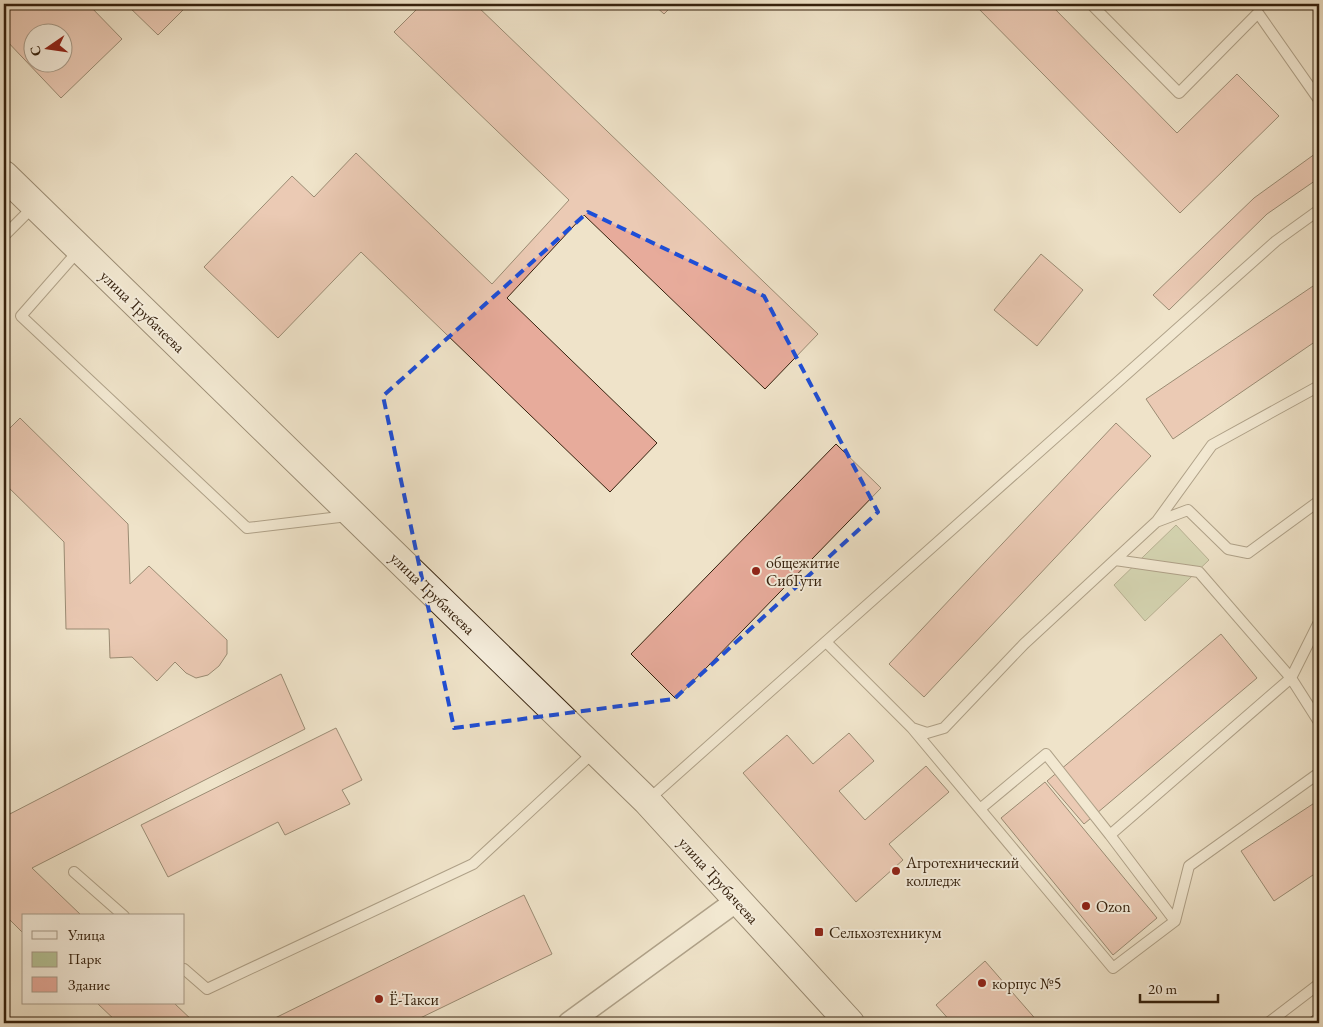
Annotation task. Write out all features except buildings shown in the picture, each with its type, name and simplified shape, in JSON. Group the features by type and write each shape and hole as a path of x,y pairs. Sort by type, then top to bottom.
{"main road":[{"name":"улица Трубачеева","path":"4,175 647,801 739,899 850,1023"}],"street":[{"path":"569,1023 739,899"}],"lane":[{"path":"1091,4 1178,93 1258,13 1319,100"},
{"path":"4,236 34,206"},
{"path":"647,801 1276,241 1319,210"},
{"path":"79,250 21,316 247,528 353,515"},
{"path":"912,728 927,733 944,728 1024,644 1156,522 1212,445 1319,386"},
{"path":"1156,522 1188,510 1228,549 1248,553 1319,501"},
{"path":"1115,560 1200,572 1291,678 1319,722"},
{"path":"1110,835 1291,678 1319,622"},
{"path":"826,642 912,728 1113,968 1175,921 1189,866 1319,773"},
{"path":"185,969 207,989 473,864 596,751"},
{"path":"980,809 1046,754 1175,921"},
{"path":"74,872 122,914"},
{"path":"1268,1023 1319,984"}],"highlighted area":[{"path":"588,212 764,296 878,512 674,699 454,728 383,396"}],"green space":[{"path":"1176,525 1209,560 1145,621 1114,585"}],"place":[{"name":"общежитие СибГути","path":"756,571"},
{"name":"Агротехнический колледж","path":"896,871"},
{"name":"Ozon","path":"1086,906"},
{"name":"Сельхозтехникум","path":"819,932"},
{"name":"корпус №5","path":"982,983"},
{"name":"Ё-Такси","path":"379,999"}]}
